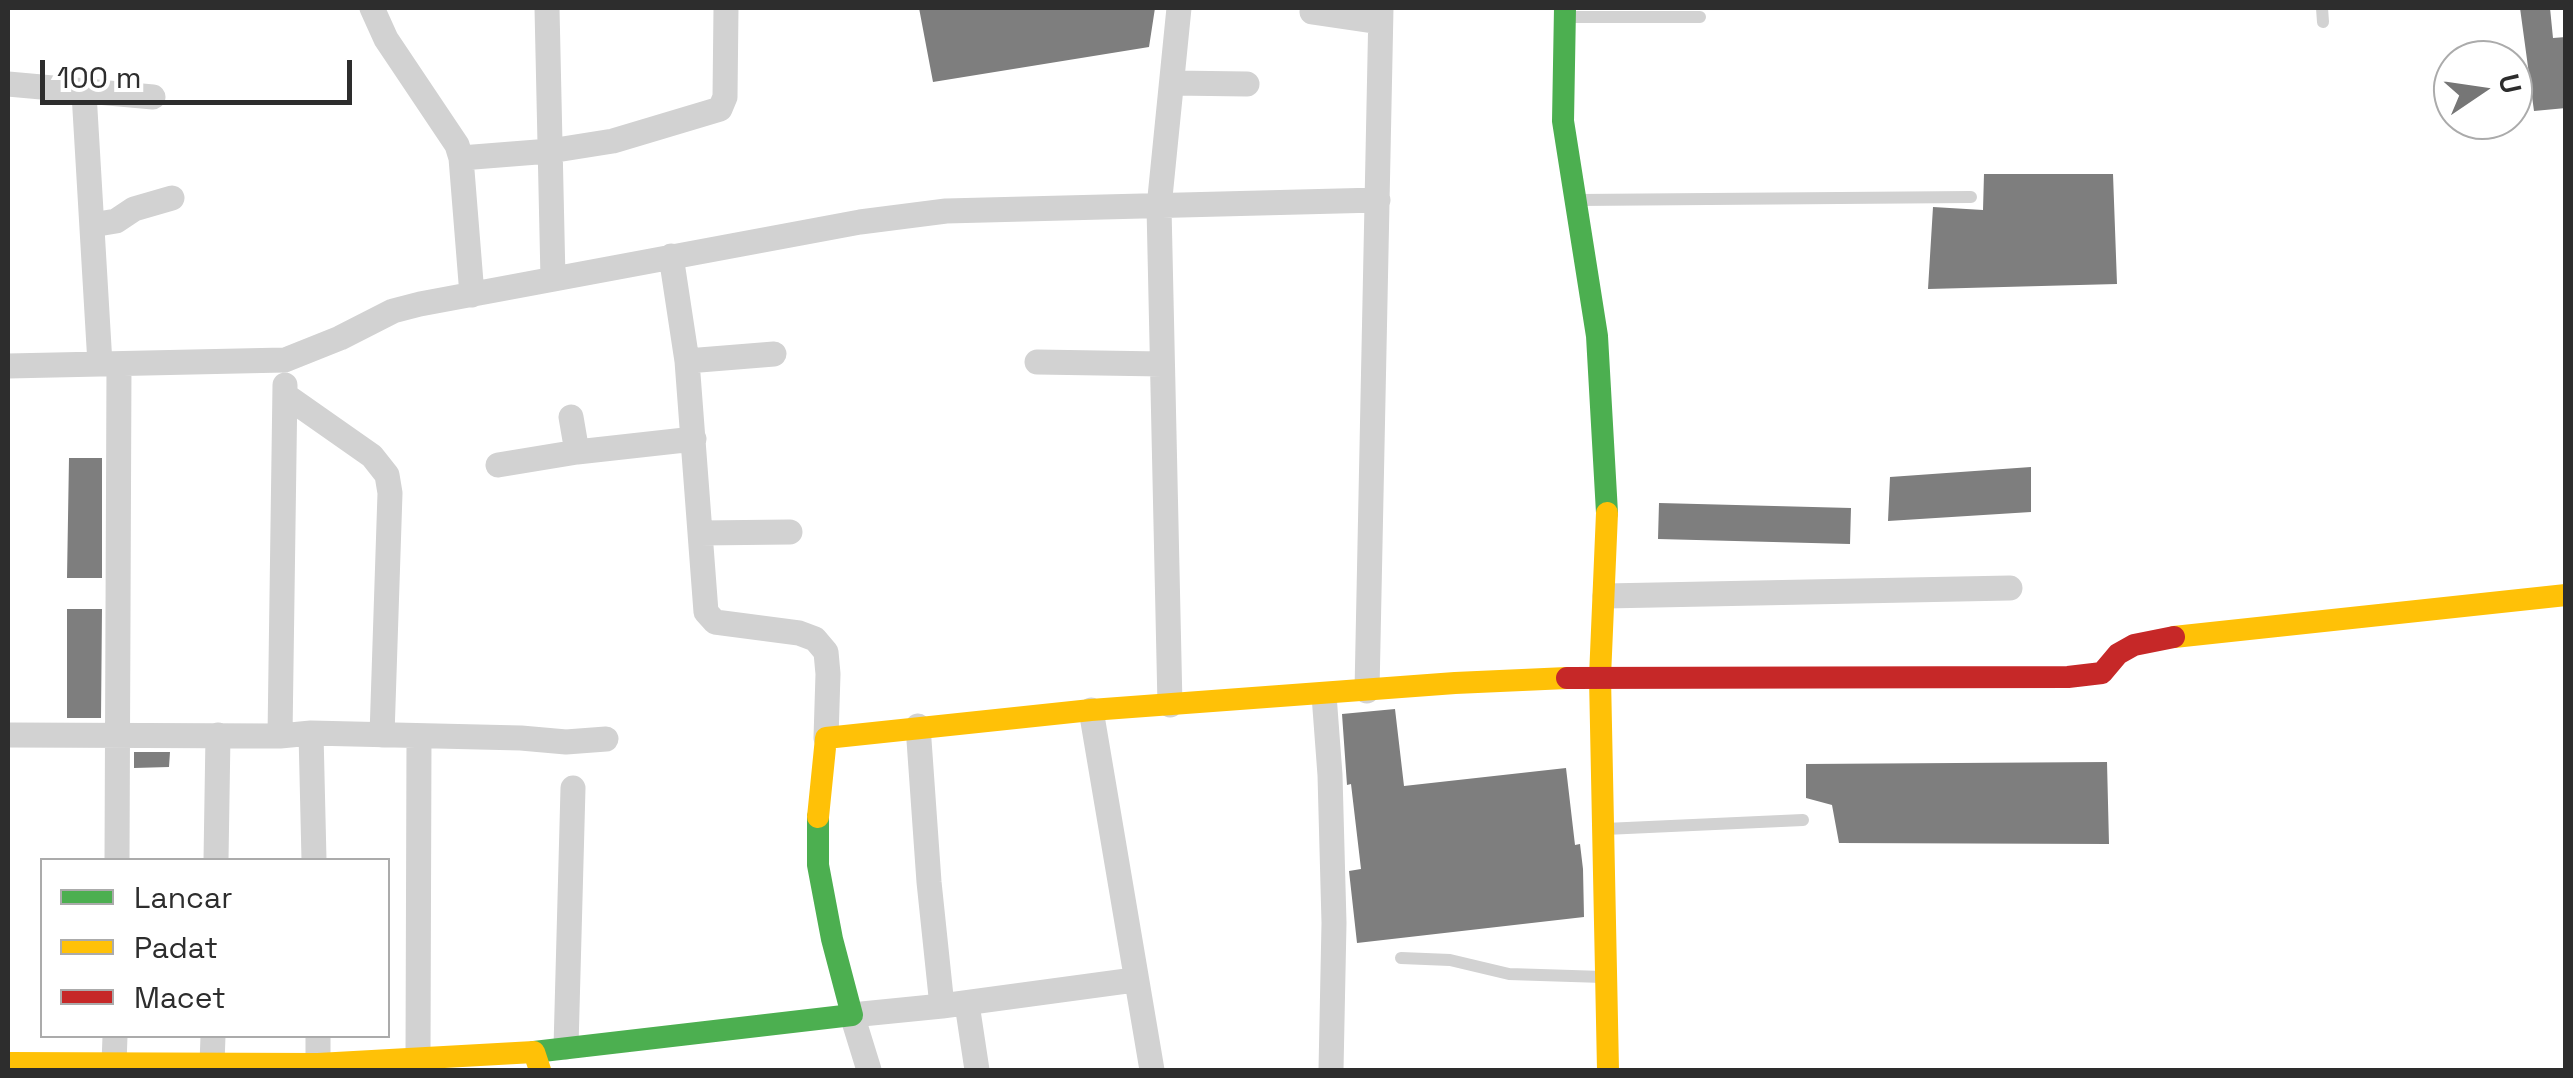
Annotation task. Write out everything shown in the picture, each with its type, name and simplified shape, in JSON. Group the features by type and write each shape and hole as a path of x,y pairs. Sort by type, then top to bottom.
{"street":[{"path":"372,8 386,39 446,126 461,158 472,295"},
{"path":"548,8 553,279"},
{"path":"461,158 613,141 720,109 725,97 726,8"},
{"path":"1170,705 1159,207 1179,8"},
{"path":"1312,12 1381,15 1367,691"},
{"path":"1565,12 1563,121 1602,390 1607,517 1600,677 1608,1070"},
{"path":"1173,83 1246,84"},
{"path":"8,84 154,97"},
{"path":"84,92 92,225 110,364 117,858"},
{"path":"92,225 116,222 134,209 172,198"},
{"path":"8,366 285,360 326,345 393,311 671,256 860,222 946,211 1378,200"},
{"path":"671,256 687,362 704,599 709,619 799,633 815,639 826,652 826,738 818,817 818,865 832,939 833,1016 868,1070"},
{"path":"687,362 774,354"},
{"path":"280,736 285,360"},
{"path":"1036,362 1162,364"},
{"path":"285,394 372,456 388,475 382,734"},
{"path":"571,417 577,452"},
{"path":"498,465 694,439"},
{"path":"700,534 790,532"},
{"path":"1605,596 2010,588"},
{"path":"826,738 1091,710 1600,677 2068,677 2102,673 2118,654 2134,645 2164,638 2566,595"},
{"path":"1324,695 1334,923 1330,1070"},
{"path":"1091,710 1152,1070"},
{"path":"918,726 929,882 955,1005 978,1070"},
{"path":"8,734 311,733 566,742 606,739"},
{"path":"311,733 314,858"},
{"path":"216,858 218,735"},
{"path":"418,1056 419,736"},
{"path":"566,1046 573,788"},
{"path":"8,1063 167,1068 212,1064 335,1066 418,1056 537,1061 566,1046 955,1005 1134,980"},
{"path":"114,1064 115,1038"},
{"path":"212,1064 213,1038"},
{"path":"319,1038 335,1066"}],"lane":[{"path":"1565,12 1700,17"},
{"path":"1575,200 1970,198"},
{"path":"1602,829 1803,820"},
{"path":"1401,958 1450,960 1509,974 1606,977"}],"building":[{"path":"919,8 1155,8 1149,47 933,82"},
{"path":"2520,8 2550,8 2553,38 2566,37 2566,108 2534,111 2533,40 2524,40"},
{"path":"1984,174 2113,174 2117,284 1928,289 1933,207 1983,210"},
{"path":"69,458 102,458 102,578 67,578"},
{"path":"2031,467 2031,512 1888,521 1890,477"},
{"path":"1659,503 1851,508 1850,544 1658,539"},
{"path":"67,609 102,609 101,718 67,718"},
{"path":"1395,709 1404,786 1566,768 1575,845 1580,844 1584,917 1357,943 1349,871 1361,869 1351,784 1347,785 1342,714"},
{"path":"134,752 170,752 169,767 134,768"},
{"path":"2107,762 2109,844 1839,843 1832,805 1806,798 1806,764"}],"traffic: fast":[{"path":"1565,8 1563,121 1597,336 1607,513"},
{"path":"534,1052 852,1015 818,865 818,817"}],"traffic: slow":[{"path":"1607,513 1600,677 1608,1070"},
{"path":"2174,637 2566,595"},
{"path":"818,817 826,738 1091,710 1567,678"},
{"path":"8,1063 318,1064 534,1052 540,1070"}],"traffic: jam":[{"path":"1567,678 2068,677 2102,673 2118,654 2134,645 2174,637"}]}
